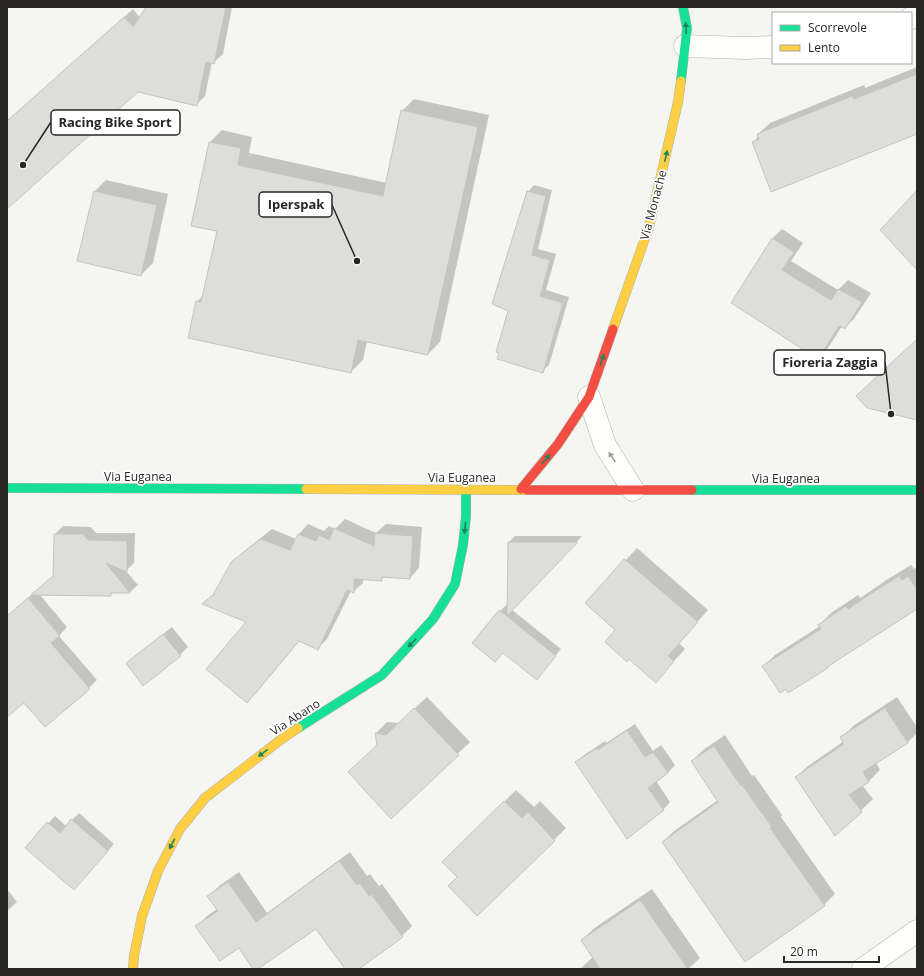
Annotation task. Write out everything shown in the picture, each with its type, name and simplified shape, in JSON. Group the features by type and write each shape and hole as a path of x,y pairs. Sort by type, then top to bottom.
{"street":[{"name":"Via Monache","path":"521,489 558,444 589,397 649,227 678,102 687,28 683,7"},
{"path":"685,46 745,48 772,46"},
{"path":"589,397 605,445 633,490"},
{"name":"Via Euganea","path":"7,488 917,490"},
{"name":"Via Abano","path":"133,969 142,916 158,871 180,829 205,798 283,738 382,675 434,619 455,584 463,545 466,516 466,489"},
{"path":"863,969 917,931"}],"building":[{"path":"146,7 226,7 214,64 206,62 197,106 138,92 7,209 7,121 124,17 133,27"},
{"path":"917,74 917,134 771,192 752,142 759,139 757,134 852,96 854,99"},
{"path":"401,110 478,127 428,355 358,340 351,373 188,338 196,301 201,302 217,231 191,226 209,142 241,148 238,165 383,196"},
{"path":"917,190 917,270 880,230"},
{"path":"94,191 157,205 141,276 77,261"},
{"path":"527,191 546,196 532,255 550,260 540,296 563,303 543,373 497,359 499,353 496,352 508,311 492,304"},
{"path":"772,238 794,252 782,270 831,300 838,289 862,302 845,329 839,326 818,359 731,303"},
{"path":"917,339 917,420 867,408 856,396"},
{"path":"334,528 374,546 375,533 413,536 410,579 382,577 382,581 354,579 354,593 347,590 318,650 299,641 247,703 206,669 246,622 202,604 215,593 232,561 261,539 290,550 298,534 316,541 319,535 329,540"},
{"path":"54,534 83,534 88,540 127,541 127,572 106,563 130,593 111,593 111,596 31,595 53,576"},
{"path":"508,542 578,542 507,616"},
{"path":"624,559 698,622 668,656 674,661 656,683 629,659 627,662 605,642 615,630 585,603"},
{"path":"899,576 902,580 908,576 917,589 917,609 788,693 786,689 780,693 762,666 821,629 818,625 846,606 848,609"},
{"path":"28,598 60,636 51,643 90,689 45,727 24,703 7,717 7,616"},
{"path":"499,610 556,656 537,680 503,653 495,662 472,643"},
{"path":"163,634 181,656 143,686 126,663"},
{"path":"414,708 459,755 391,819 348,772 377,745 375,733 386,735"},
{"path":"885,708 908,743 863,772 869,782 849,795 862,812 835,836 795,777 844,744 840,737"},
{"path":"627,730 645,757 653,752 668,773 648,788 664,810 627,839 575,762 597,748 598,750"},
{"path":"714,746 741,786 742,785 772,827 770,828 825,906 745,962 662,842 718,802 691,761"},
{"path":"504,801 522,818 528,812 555,841 477,916 448,886 457,877 442,862"},
{"path":"71,819 108,851 74,890 25,848 47,822 60,833"},
{"path":"339,861 357,885 360,883 369,896 371,894 403,937 359,969 345,969 316,929 258,969 253,969 239,948 220,961 195,926 218,911 207,896 228,882 256,922"},
{"path":"640,900 688,969 600,969 581,940"}],"traffic: fast":[{"path":"681,81 687,28 683,7"},
{"path":"7,488 306,489"},
{"path":"298,728 382,675 433,619 455,584 463,545 466,516 466,489"},
{"path":"692,490 917,490"}],"traffic: slow":[{"path":"613,329 649,227 678,102 681,81"},
{"path":"306,489 527,490"},
{"path":"133,969 142,916 158,871 180,829 205,798 298,728"}],"traffic: jam":[{"path":"521,489 558,444 589,397 613,329"},
{"path":"527,490 692,490"}],"place":[{"name":"Racing Bike Sport","path":"23,165"},
{"name":"Iperspak","path":"357,261"},
{"name":"Fioreria Zaggia","path":"891,414"}]}
